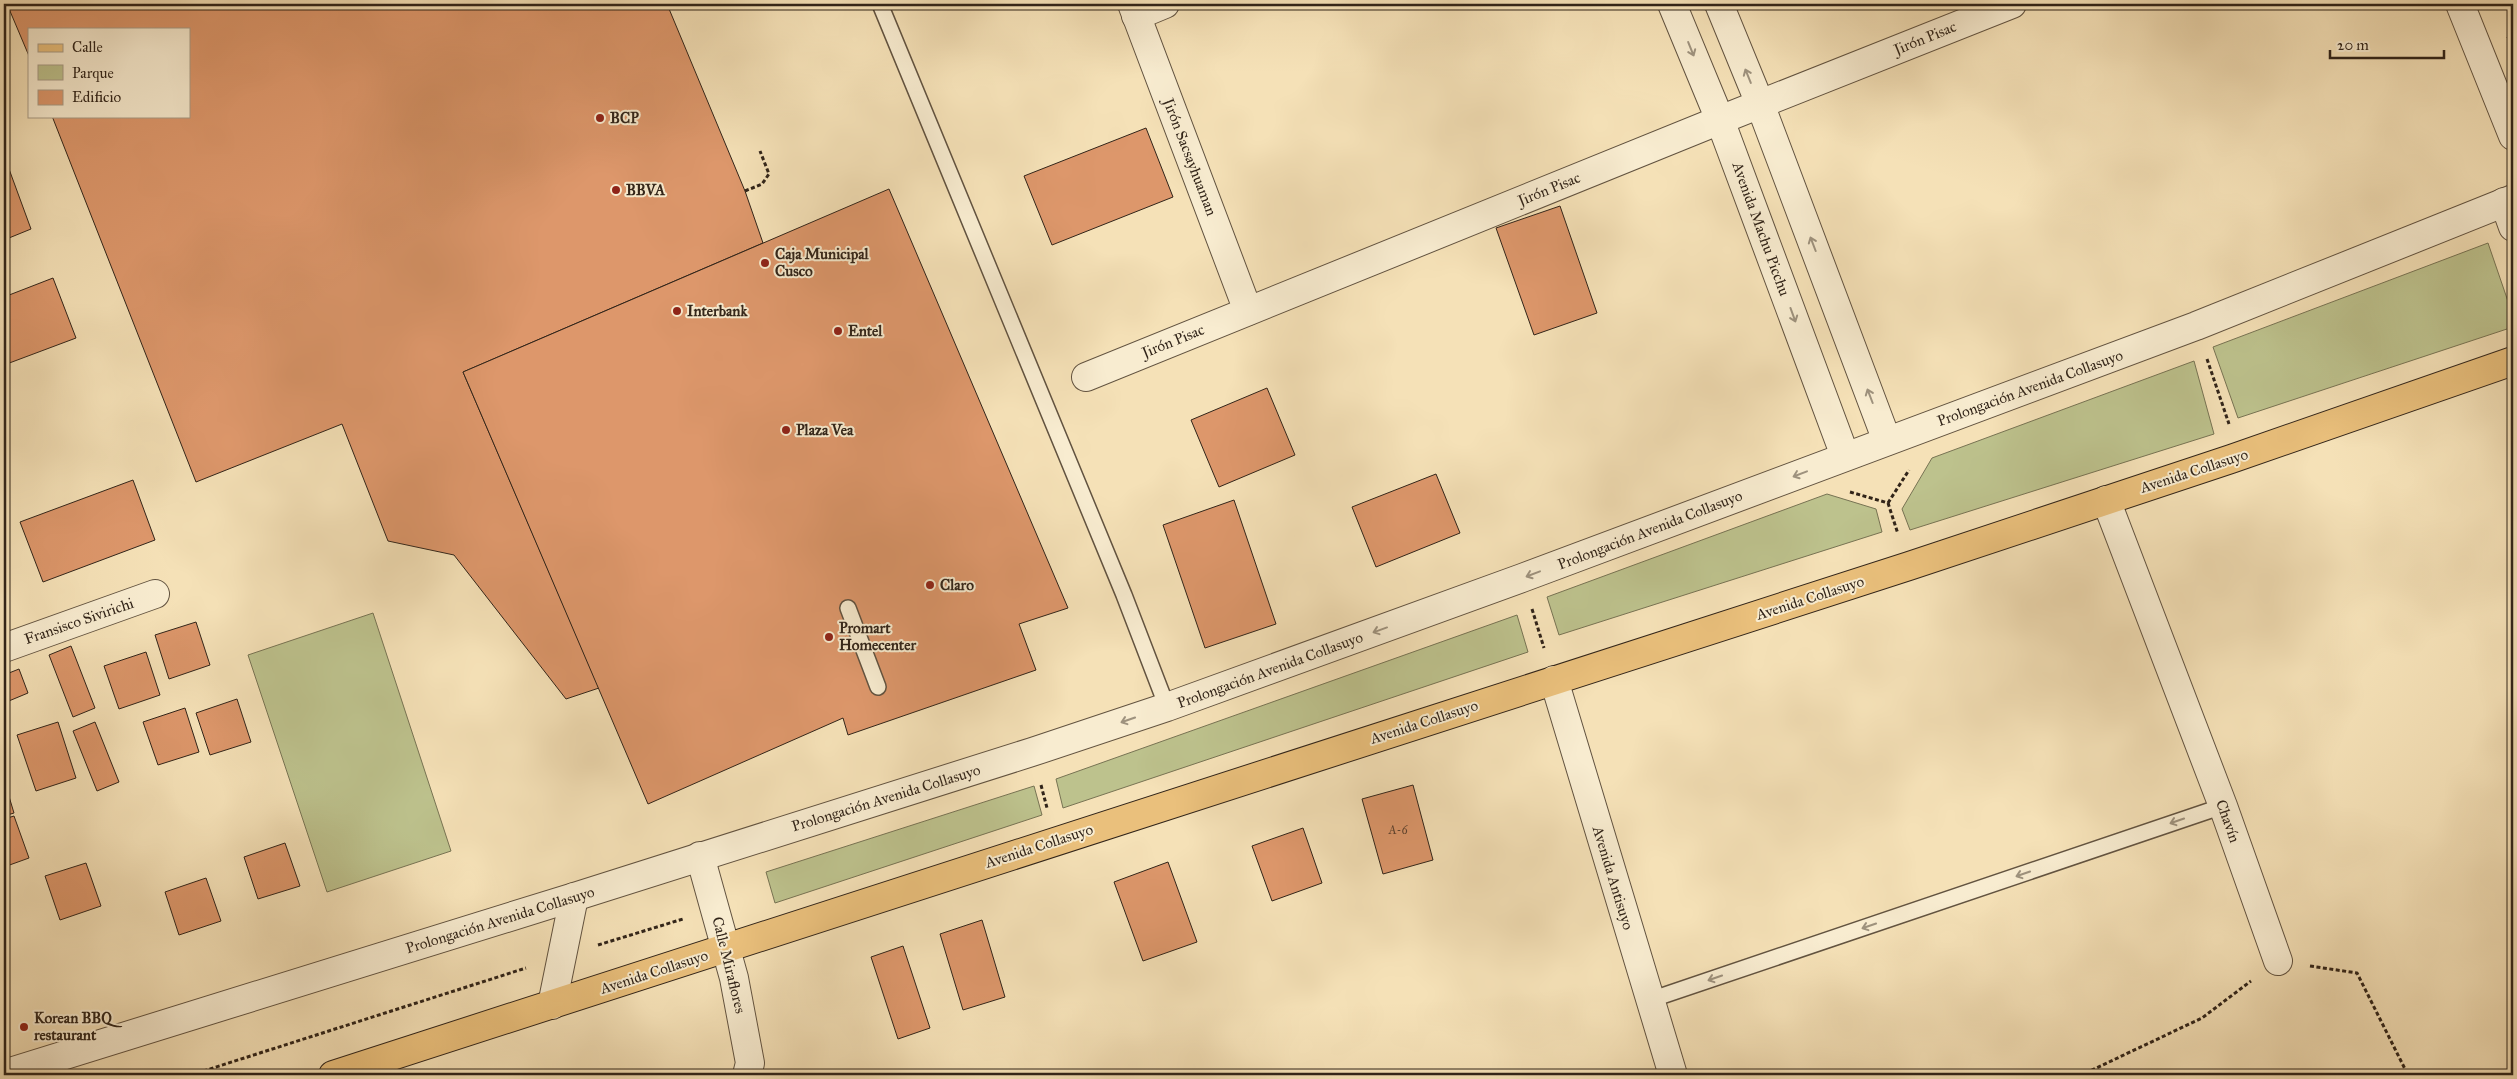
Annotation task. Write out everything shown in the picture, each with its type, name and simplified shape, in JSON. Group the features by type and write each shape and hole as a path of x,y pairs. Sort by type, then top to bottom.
{"main road":[{"name":"Avenida Collasuyo","path":"333,1075 1908,566 2513,362"}],"street":[{"path":"1134,10 1165,4"},
{"name":"Avenida Machu Picchu","path":"1672,4 1720,120 1845,456"},
{"path":"1719,4 1760,104 1887,441"},
{"name":"Jirón Pisac","path":"1086,377 1248,310 2012,4"},
{"path":"2460,4 2513,136"},
{"name":"Jirón Sacsayhuaman","path":"1134,10 1248,310"},
{"name":"Prolongación Avenida Collasuyo","path":"4,1074 574,897 1168,707 1522,578 2510,209"},
{"name":"Chavín","path":"2106,500 2223,806 2278,960"},
{"name":"Fransisco Sivirichi","path":"5,644 155,594"},
{"name":"Avenida Antisuyo","path":"1554,680 1673,1075"},
{"name":"Calle Miraflores","path":"700,856 726,948 750,1062 747,1075"},
{"path":"552,1004 574,897"}],"lane":[{"path":"880,4 1124,595 1168,707"},
{"path":"848,608 878,687"},
{"path":"1650,1000 2223,806"}],"path":[{"path":"745,191 762,184 769,174 760,151"},
{"path":"2206,356 2230,427"},
{"path":"1888,503 1912,466"},
{"path":"1848,491 1888,503"},
{"path":"1888,503 1899,537"},
{"path":"1532,607 1545,650"},
{"path":"1039,778 1049,814"},
{"path":"191,1075 715,909"},
{"path":"2081,1075 2202,1018 2278,960 2357,973 2408,1075"},
{"path":"412,1004 417,1012"},
{"path":"2087,1075 2090,1071"}],"green space":[{"path":"2488,243 2513,316 2513,327 2238,418 2213,347"},
{"path":"2194,361 2214,434 1910,530 1902,509 1932,458"},
{"path":"1827,494 1876,509 1882,532 1559,635 1547,597"},
{"path":"373,613 451,851 327,892 248,655"},
{"path":"1517,615 1528,652 1063,808 1056,779"},
{"path":"1034,786 1042,815 775,903 766,872"}],"building":[{"path":"7,4 667,4 745,191 763,243 463,372 599,688 566,699 454,555 388,541 342,424 196,482 53,118 190,118 190,28 28,28 28,54"},
{"path":"2513,34 2513,51 2507,37"},
{"path":"1146,128 1173,197 1052,245 1024,176"},
{"path":"9,169 31,229 4,240 4,171"},
{"path":"889,189 1068,608 1019,624 1036,670 848,735 843,718 648,804 463,372"},
{"path":"1560,206 1597,313 1534,335 1496,228"},
{"path":"53,278 76,338 4,365 4,297"},
{"path":"1267,388 1295,455 1219,487 1191,420"},
{"path":"1436,474 1460,533 1376,567 1352,507"},
{"path":"133,480 155,540 43,582 20,522"},
{"path":"1234,500 1276,624 1205,648 1163,525"},
{"path":"196,622 210,665 169,679 155,635"},
{"path":"71,646 95,708 73,717 49,655"},
{"path":"146,652 160,695 119,709 104,666"},
{"path":"19,669 28,693 4,703 4,675"},
{"path":"237,699 251,742 210,755 196,713"},
{"path":"185,708 199,752 158,765 143,722"},
{"path":"58,722 76,778 36,791 17,735"},
{"path":"95,722 119,782 97,791 73,731"},
{"path":"4,780 14,813 4,816"},
{"path":"1413,785 1433,860 1383,874 1362,799"},
{"path":"14,816 29,858 4,867 4,819"},
{"path":"1303,828 1322,883 1272,901 1252,846"},
{"path":"285,843 300,886 258,899 244,857"},
{"path":"1168,862 1197,942 1143,961 1114,882"},
{"path":"86,863 101,906 60,920 45,876"},
{"path":"206,878 221,921 179,935 165,892"},
{"path":"982,920 1005,997 963,1010 940,934"},
{"path":"903,946 930,1028 898,1039 871,957"}],"place":[{"name":"BCP","path":"600,118"},
{"name":"BBVA","path":"616,190"},
{"name":"Caja Municipal Cusco","path":"765,263"},
{"name":"Interbank","path":"677,311"},
{"name":"Entel","path":"838,331"},
{"name":"Plaza Vea","path":"786,430"},
{"name":"Claro","path":"930,585"},
{"name":"Promart Homecenter","path":"829,637"},
{"name":"Korean BBQ restaurant","path":"24,1027"}]}
